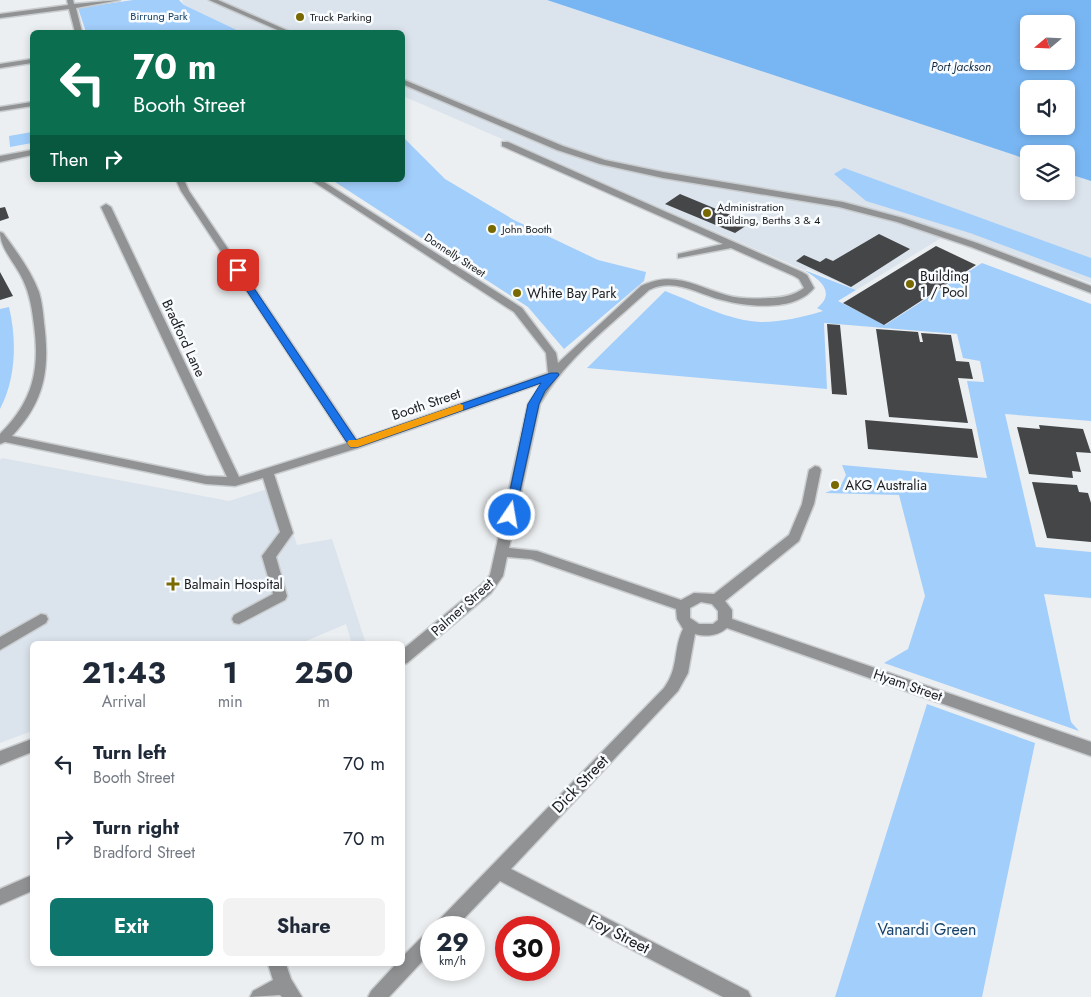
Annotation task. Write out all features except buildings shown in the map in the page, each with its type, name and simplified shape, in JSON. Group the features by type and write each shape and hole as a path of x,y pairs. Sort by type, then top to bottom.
{"street":[{"path":"0,16 71,3 117,0"},
{"path":"212,0 281,30"},
{"path":"227,7 236,0"},
{"path":"71,3 78,30"},
{"path":"0,66 30,61"},
{"path":"405,82 560,148 602,162 663,175 848,206 958,239 1089,289"},
{"path":"0,109 30,104"},
{"path":"505,144 732,244"},
{"path":"0,159 30,153"},
{"path":"181,182 185,191 354,445"},
{"name":"Donnelly Street","path":"318,182 518,310 551,353 554,375"},
{"name":"Bradford Lane","path":"106,207 235,482"},
{"path":"0,235 33,290 42,336 42,366 34,396 25,415 2,439"},
{"path":"681,256 732,244"},
{"name":"Booth Street","path":"2,439 206,480 235,482 354,445 554,375 645,288 654,283 678,283 733,300 763,302 788,299 804,294 809,288 807,282 798,274 732,244"},
{"name":"Palmer Street","path":"405,656 486,589 496,576 503,552 534,404 541,389 554,375"},
{"path":"716,600 794,538 808,504 815,470"},
{"path":"239,619 280,596 269,556 287,533 267,472"},
{"path":"503,552 532,554 684,606"},
{"path":"694,598 716,600 725,610 725,622 722,626 711,631 691,627 682,617 684,606 694,598"},
{"path":"0,644 41,619"},
{"name":"Hyam Street","path":"725,622 1091,749"},
{"name":"Dick Street","path":"454,916 663,698 678,680 684,658 687,634 691,627"},
{"path":"0,758 30,747"},
{"name":"Foy Street","path":"497,870 742,997"},
{"path":"0,897 30,884"},
{"path":"377,997 420,952"},
{"path":"259,997 288,991 278,966"}],"shaded area":[{"path":"182,0 547,0 1020,157 1020,200 1075,200 1075,176 1091,181 1091,283 951,232 856,290 808,269 804,270 405,97 405,30 237,30 184,5"},
{"name":"Balmain Hospital","path":"2,458 229,501 277,486 297,545 332,539 365,641 351,641 346,624 306,641 30,641 30,732 0,743 0,460"}],"green space":[{"name":"Birrung Park","path":"133,0 179,0 184,5 237,30 85,30 78,8"},
{"path":"30,132 30,143 10,147 9,136"},
{"path":"405,139 445,179 514,220 598,260 646,272 644,281 564,349 528,307 335,182 405,182"},
{"path":"844,168 1091,258 1091,278 970,233 866,201 834,174"},
{"path":"982,263 1091,304 1091,421 1005,414 1036,547 1091,552 1091,598 1044,594 1071,722 1079,731 884,663 908,649 925,596 899,495 825,493 840,487 846,475 842,465 987,478 967,381 984,382 980,361 963,358 957,334 824,323 827,389 587,368 665,291 712,310 749,321 769,322 785,320 823,311 817,308 826,297 824,286 804,270 856,290 838,301 885,325"},
{"path":"9,307 12,320 14,359 9,385 0,409 0,309"},
{"name":"Vanardi Green","path":"927,704 1035,743 982,997 835,997"}],"water":[{"name":"Port Jackson","path":"547,0 1091,0 1091,181 1075,176 1075,145 1020,145 1020,157"}],"slow traffic":[{"path":"353,443 354,445 460,408"}],"place":[{"name":"Truck Parking","path":"300,17"},
{"name":"Administration Building, Berths 3 & 4","path":"707,213"},
{"name":"John Booth","path":"492,229"},
{"name":"Building 1 / Pool","path":"910,284"},
{"name":"White Bay Park","path":"517,293"},
{"name":"AKG Australia","path":"835,485"},
{"name":"Balmain Hospital","path":"173,584"}],"route":[{"path":"238,270 354,445 554,375 541,389 534,404 510,515"}]}
